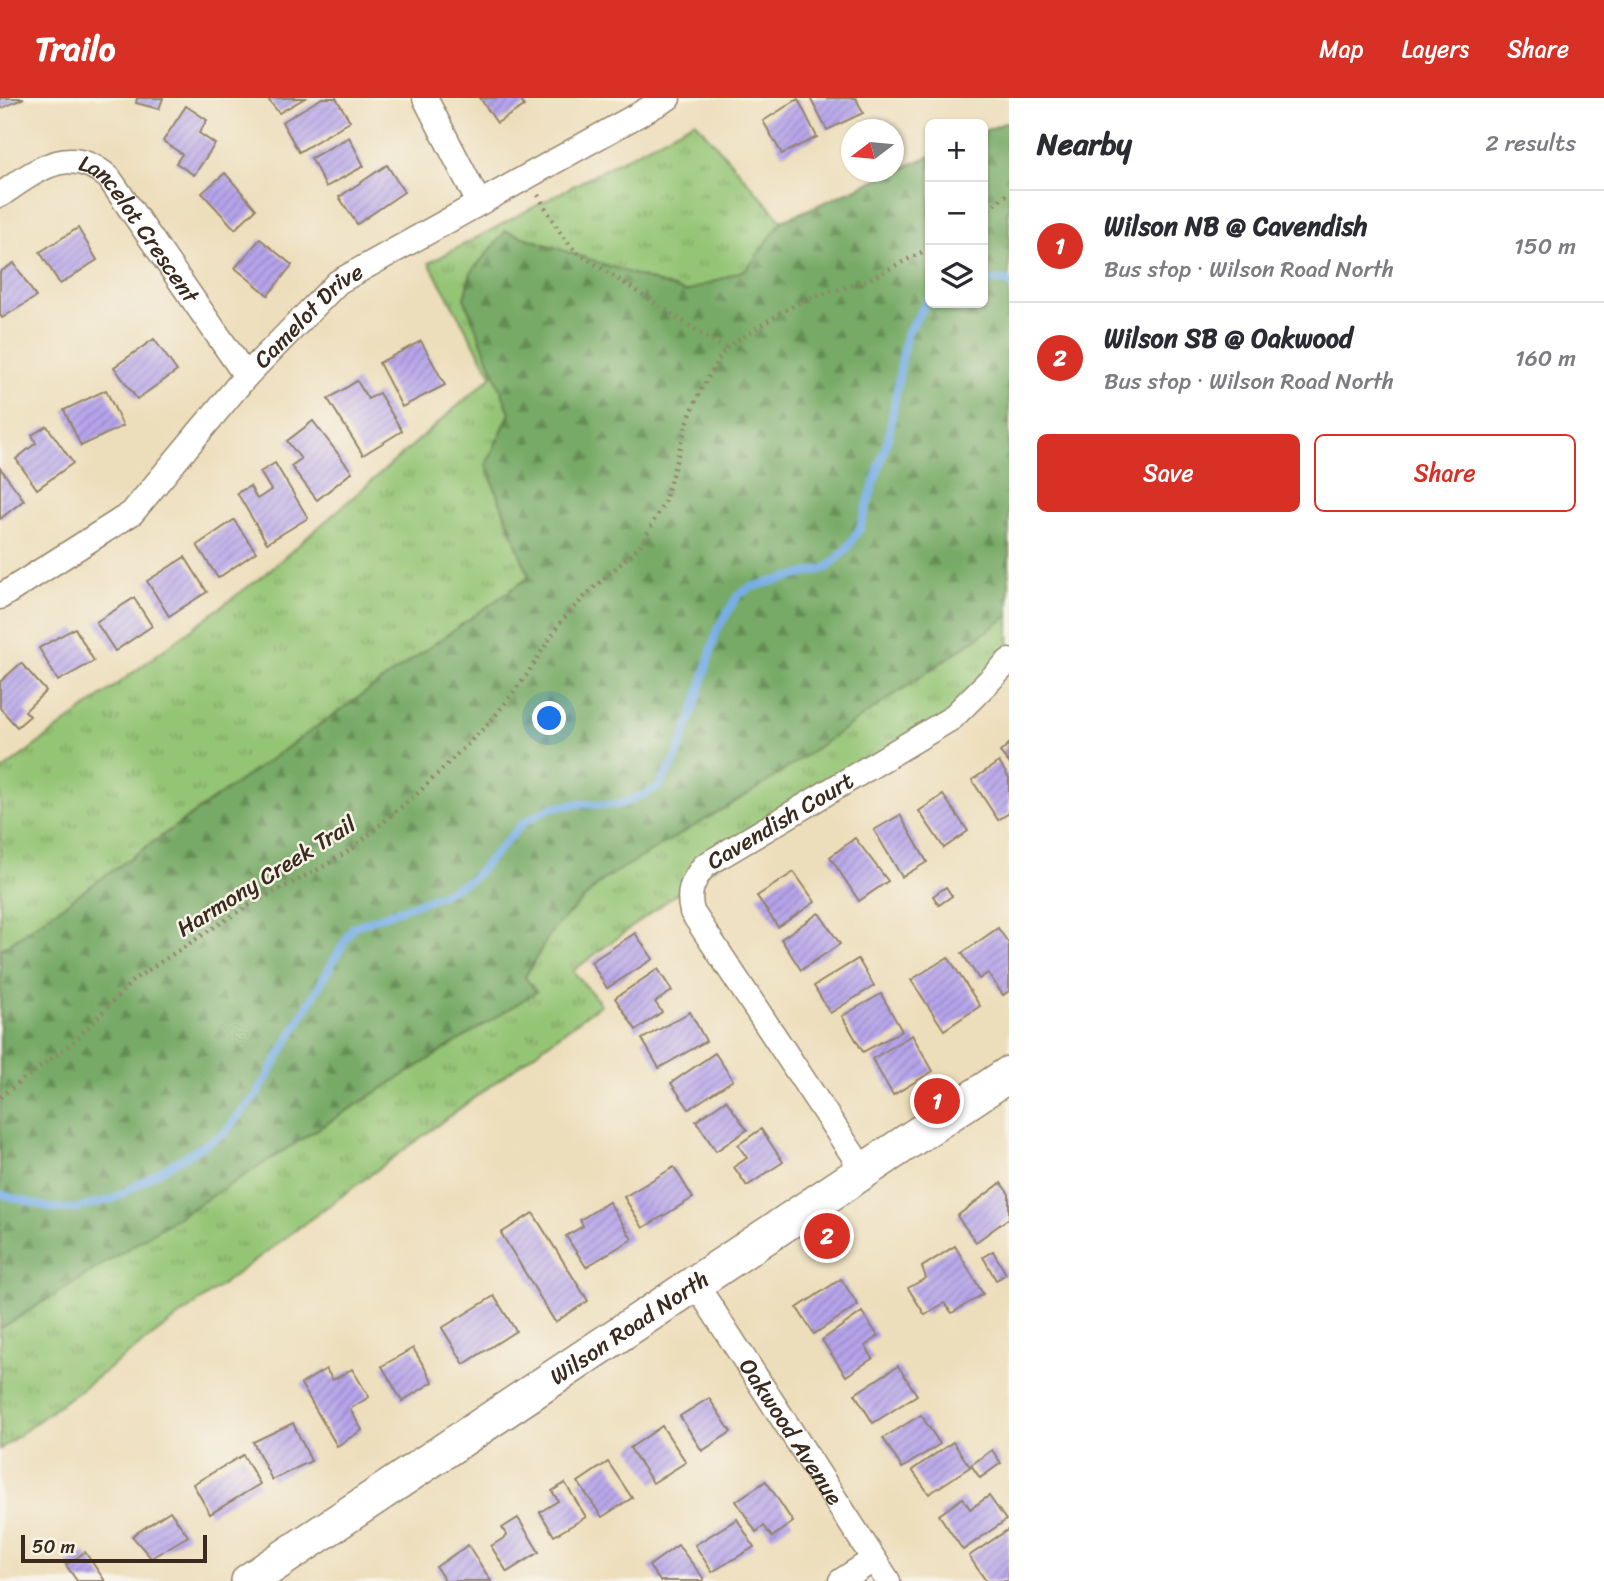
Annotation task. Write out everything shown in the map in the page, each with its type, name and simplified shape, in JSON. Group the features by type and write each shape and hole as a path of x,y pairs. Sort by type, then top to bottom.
{"main road":[{"name":"Wilson Road North","path":"249,1581 1009,1074"}],"street":[{"path":"425,98 479,203"},
{"name":"Camelot Drive","path":"0,597 132,513 246,376 338,282 668,98"},
{"name":"Lancelot Crescent","path":"0,195 35,171 53,163 76,161 95,165 109,177 246,376"},
{"name":"Cavendish Court","path":"863,1171 692,912 688,898 692,882 704,866 952,718 1009,662"},
{"name":"Oakwood Avenue","path":"695,1283 888,1581"},
{"path":"841,1581 873,1560"}],"path":[{"path":"527,176 559,231 575,251 725,349 780,313 807,299 865,281 925,251"},
{"path":"988,209 1009,193"},
{"name":"Harmony Creek Trail","path":"0,1097 75,1041 133,980 247,906 321,868 353,848 420,790 492,720 526,676 561,621 640,546 664,503 687,423 700,391 725,349"}],"green space":[{"path":"695,121 782,221 871,182 904,182 904,167 925,158 925,308 988,308 988,130 1009,121 1009,656 952,718 692,882 573,971 601,1004 0,1449 0,772 265,574 492,376 429,263"},
{"path":"1009,121 1009,616 757,789 603,880 553,929 525,977 536,992 0,1329 0,950 529,577 486,465 510,413 464,298 471,272 506,231 686,292 747,269 782,221 871,182 904,182 904,167 925,158 925,308 988,308 988,130"}],"building":[{"path":"0,98 24,98 0,109"},
{"path":"137,98 163,98 159,109 136,103"},
{"path":"267,98 305,98 279,113"},
{"path":"322,98 336,98 350,121 299,152 282,122"},
{"path":"480,98 519,98 524,106 497,123"},
{"path":"810,98 856,98 863,113 850,119 841,119 841,123 827,130"},
{"path":"798,99 817,137 782,154 763,121"},
{"path":"186,106 207,120 199,133 215,144 194,175 176,163 182,154 163,141"},
{"path":"349,137 364,166 326,187 311,158"},
{"path":"387,165 404,192 357,224 339,197"},
{"path":"225,173 256,209 235,229 202,193"},
{"path":"78,228 97,260 60,284 40,252"},
{"path":"260,239 292,265 268,295 235,268"},
{"path":"14,263 36,297 2,318 0,272"},
{"path":"154,339 177,371 137,399 114,367"},
{"path":"421,341 445,385 402,407 379,363"},
{"path":"357,381 368,399 379,393 402,431 363,455 328,399"},
{"path":"106,390 123,426 81,446 64,410"},
{"path":"313,421 352,472 317,500 291,466 301,459 287,441"},
{"path":"47,426 73,463 37,489 16,459 36,443 32,435"},
{"path":"275,463 308,518 267,543 237,493 250,486 257,499 271,490 260,472"},
{"path":"0,468 24,500 0,519"},
{"path":"234,520 256,552 218,578 197,545"},
{"path":"185,557 207,592 169,616 147,581"},
{"path":"134,598 152,626 115,651 96,622"},
{"path":"75,628 94,661 58,681 39,648"},
{"path":"21,663 46,691 25,711 30,716 17,727 0,708 0,682"},
{"path":"1009,744 1009,763 1000,752"},
{"path":"999,762 1009,778 1009,813 998,820 972,780"},
{"path":"943,795 968,831 944,848 919,811"},
{"path":"900,815 927,862 902,877 874,830"},
{"path":"855,838 888,881 859,901 830,857"},
{"path":"794,872 815,902 778,927 757,896"},
{"path":"946,887 952,896 939,905 933,896"},
{"path":"819,913 840,944 801,970 781,939"},
{"path":"998,928 1009,944 1009,991 1003,995 988,973 979,979 962,953"},
{"path":"635,933 653,959 607,988 591,962"},
{"path":"948,957 980,1006 944,1030 911,980"},
{"path":"858,959 874,986 830,1013 814,986"},
{"path":"658,969 672,991 655,1002 662,1012 636,1030 615,998"},
{"path":"881,994 902,1031 863,1052 842,1016"},
{"path":"690,1012 706,1041 659,1068 642,1039"},
{"path":"912,1035 933,1071 893,1095 872,1059"},
{"path":"715,1053 733,1080 689,1109 671,1083"},
{"path":"726,1100 747,1130 716,1151 696,1121"},
{"path":"761,1129 783,1162 747,1186 734,1167 747,1158 738,1145"},
{"path":"674,1167 693,1198 643,1228 624,1197"},
{"path":"1001,1183 1009,1194 1009,1218 976,1242 957,1216"},
{"path":"609,1202 632,1239 586,1267 566,1236 583,1226 580,1220"},
{"path":"533,1213 588,1301 555,1322 501,1233"},
{"path":"955,1246 983,1294 952,1313 944,1303 925,1315 908,1288 926,1278 922,1267"},
{"path":"993,1251 1006,1274 996,1280 983,1257"},
{"path":"841,1279 858,1305 814,1334 797,1308"},
{"path":"494,1296 516,1331 464,1364 442,1328"},
{"path":"862,1312 878,1336 865,1346 873,1358 846,1376 822,1340"},
{"path":"413,1348 433,1382 402,1401 382,1366"},
{"path":"898,1366 917,1395 873,1423 855,1394"},
{"path":"326,1369 333,1380 352,1369 369,1397 350,1409 362,1430 337,1446 301,1384"},
{"path":"709,1398 731,1432 702,1451 680,1416"},
{"path":"921,1415 940,1444 902,1468 883,1438"},
{"path":"293,1423 311,1461 272,1480 253,1442"},
{"path":"662,1426 686,1462 653,1483 630,1448"},
{"path":"953,1442 970,1467 929,1494 912,1470"},
{"path":"992,1450 1001,1463 980,1478 971,1465"},
{"path":"243,1455 260,1484 210,1514 193,1484"},
{"path":"608,1462 632,1498 602,1517 578,1482"},
{"path":"766,1481 793,1522 772,1537 764,1526 756,1532 736,1501"},
{"path":"565,1483 586,1517 554,1536 540,1512 558,1501 552,1491"},
{"path":"989,1496 1006,1520 963,1550 939,1515 963,1498 970,1509"},
{"path":"170,1511 188,1536 151,1558 132,1536"},
{"path":"518,1518 539,1552 507,1572 491,1546 507,1536 502,1528"},
{"path":"737,1519 754,1547 712,1572 695,1545"},
{"path":"1009,1529 1009,1581 986,1581 969,1556"},
{"path":"468,1545 491,1581 445,1581 436,1567"},
{"path":"678,1545 704,1579 660,1581 649,1566"},
{"path":"85,1552 105,1581 77,1581 66,1565"}],"waterway":[{"path":"988,281 1007,281 1009,284"},
{"path":"0,1194 50,1208 75,1209 113,1199 223,1134 258,1093 353,927 440,895 472,879 523,823 550,808 576,804 619,805 658,788 676,759 697,700 717,630 738,595 751,587 827,568 846,550 860,528 889,435 906,335 925,305"}],"place":[{"name":"Wilson NB @ Cavendish","path":"937,1101"},
{"name":"Wilson SB @ Oakwood","path":"827,1236"}]}
